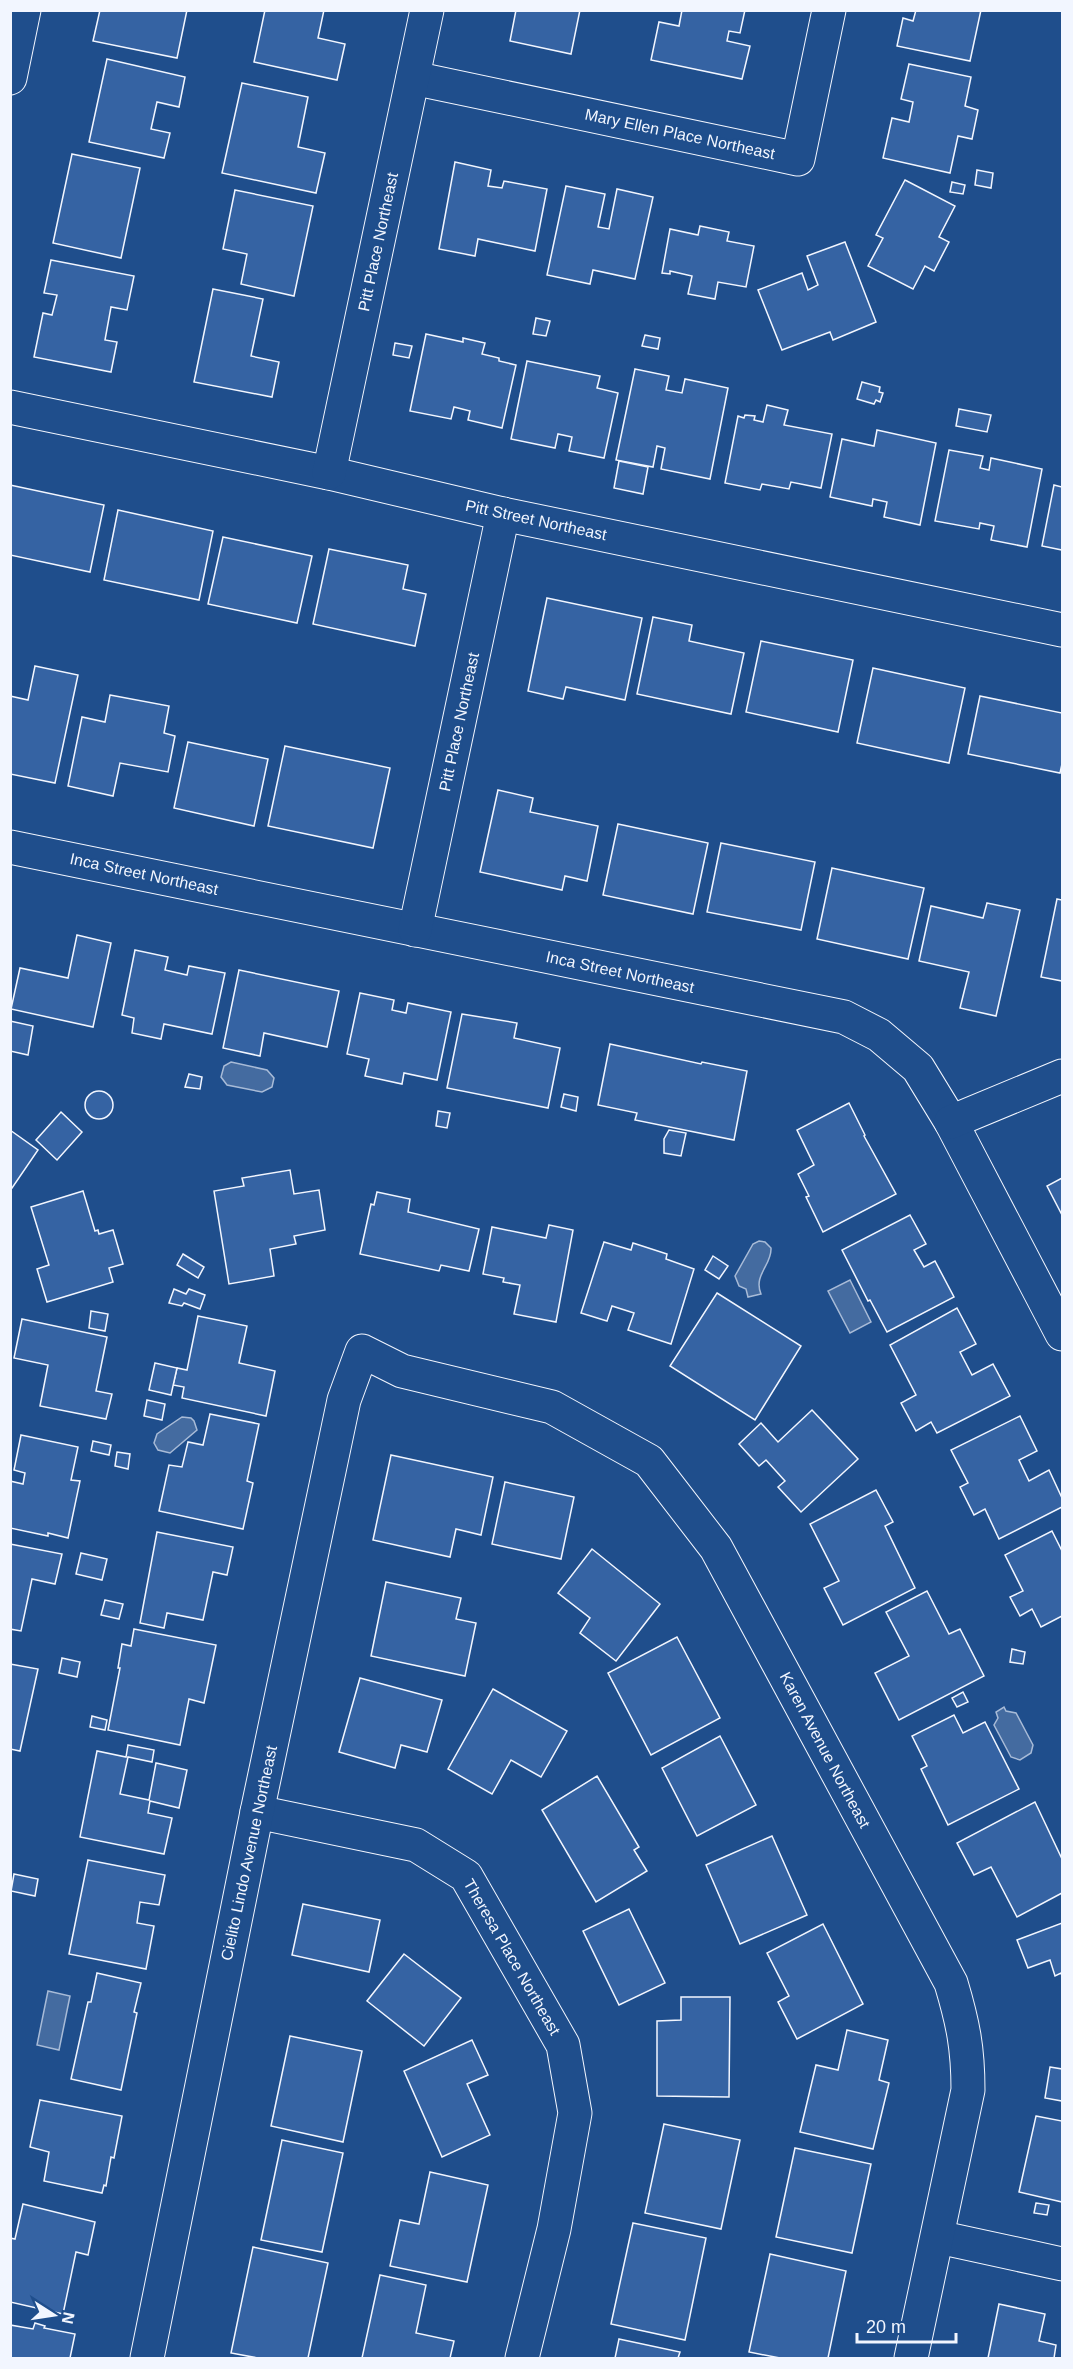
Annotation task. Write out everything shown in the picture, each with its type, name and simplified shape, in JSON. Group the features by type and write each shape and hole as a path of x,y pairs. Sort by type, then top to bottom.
{"street":[{"path":"10,78 24,10"},
{"name":"Pitt Place Northeast","path":"329,473 427,10"},
{"name":"Mary Ellen Place Northeast","path":"413,78 798,159 829,10"},
{"name":"Pitt Street Northeast","path":"10,407 329,473 503,514 1062,630"},
{"name":"Pitt Place Northeast","path":"414,930 503,514"},
{"name":"Inca Street Northeast","path":"10,847 844,1017 879,1035 918,1068 951,1122 1062,1334"},
{"path":"951,1122 1062,1076"},
{"name":"Cielito Lindo Avenue Northeast","path":"147,2358 257,1812 344,1400 362,1351"},
{"name":"Karen Avenue Northeast","path":"362,1351 402,1371 552,1407 649,1461 716,1548 951,1983 961,2017 968,2053 969,2090 911,2358"},
{"name":"Theresa Place Northeast","path":"257,1812 416,1845 466,1876 563,2044 575,2114 554,2229 522,2358"},
{"path":"938,2237 1062,2264"}],"water":[{"path":"231,1062 267,1070 274,1078 272,1087 262,1092 227,1085 221,1077 224,1066"},
{"path":"759,1241 765,1242 771,1248 771,1254 759,1281 761,1294 748,1297 746,1289 739,1286 735,1276 753,1244"},
{"path":"850,1280 871,1322 850,1333 828,1291"},
{"path":"182,1417 191,1418 197,1430 170,1453 158,1450 154,1443 157,1434"},
{"path":"1004,1707 1006,1711 1016,1713 1033,1745 1031,1753 1020,1760 1011,1757 994,1725 998,1718 996,1712"},
{"path":"48,1991 70,1996 59,2050 37,2045"}],"building":[{"path":"100,10 187,10 177,58 93,41"},
{"path":"265,10 324,10 318,38 345,44 337,80 254,62"},
{"path":"516,10 580,10 571,54 510,41"},
{"path":"682,10 745,10 740,33 729,31 727,41 750,46 742,79 651,60 659,22 679,26"},
{"path":"916,10 981,10 970,61 897,46 903,18 913,21"},
{"path":"107,59 185,77 179,107 157,102 151,129 170,133 164,158 89,142"},
{"path":"909,64 971,77 965,106 978,110 972,139 958,136 950,173 883,158 892,118 909,122 913,102 901,99"},
{"path":"242,83 308,97 298,147 325,153 316,193 222,173"},
{"path":"72,154 140,168 121,258 53,243"},
{"path":"455,162 491,170 488,186 502,188 504,181 547,189 535,251 478,239 475,256 439,249"},
{"path":"977,170 993,173 991,188 975,185"},
{"path":"905,180 955,206 939,237 949,242 934,271 925,266 913,289 868,266 883,238 876,235"},
{"path":"952,182 965,185 963,194 950,192"},
{"path":"566,186 605,194 598,227 609,229 617,189 653,197 635,279 593,270 590,284 547,275"},
{"path":"235,190 313,206 294,296 241,284 247,254 223,249"},
{"path":"700,226 729,232 727,241 754,246 746,287 718,282 715,299 688,294 692,276 670,271 670,274 662,273 670,229 698,235"},
{"path":"845,242 876,322 833,340 830,332 782,350 758,290 802,273 808,290 818,285 807,256"},
{"path":"51,260 134,276 127,310 111,307 105,340 117,342 111,372 34,357 43,313 52,315 57,295 44,293"},
{"path":"213,289 263,299 251,356 279,362 272,397 194,382"},
{"path":"536,318 550,321 546,336 533,334"},
{"path":"426,334 463,342 463,338 485,343 482,354 516,365 502,428 468,420 470,411 454,407 451,419 410,411"},
{"path":"645,335 660,338 658,349 642,346"},
{"path":"395,343 412,346 409,358 393,355"},
{"path":"527,361 600,376 597,388 618,393 604,458 569,451 572,437 558,434 555,448 511,439"},
{"path":"635,369 669,376 666,390 682,393 685,379 728,388 710,479 661,469 665,448 657,446 653,467 616,460"},
{"path":"862,382 880,387 879,392 883,393 880,402 876,400 874,404 857,399"},
{"path":"767,405 788,410 784,425 832,434 821,488 791,482 789,489 762,484 760,490 725,483 738,416 744,418 745,415 755,416 754,420 763,422"},
{"path":"959,409 991,415 987,432 956,426"},
{"path":"877,430 936,443 920,525 884,517 887,502 873,499 872,506 830,497 842,439 874,446"},
{"path":"949,450 983,456 980,468 989,470 991,458 1042,469 1027,547 991,540 994,526 980,523 979,529 935,521"},
{"path":"619,461 648,467 643,494 614,488"},
{"path":"10,485 104,505 90,572 10,555"},
{"path":"1054,485 1062,487 1062,550 1042,546"},
{"path":"118,510 213,531 199,600 104,580"},
{"path":"223,537 312,556 297,623 208,604"},
{"path":"329,549 408,565 403,589 426,594 415,646 313,624"},
{"path":"547,598 642,618 625,700 566,687 563,699 528,691"},
{"path":"653,617 692,625 689,641 744,653 731,714 637,694"},
{"path":"761,641 853,660 838,732 746,712"},
{"path":"35,666 78,675 55,783 10,774 10,696 28,700"},
{"path":"873,668 965,688 949,763 857,743"},
{"path":"110,695 169,706 164,733 175,736 168,772 120,763 113,796 68,786 82,717 105,722"},
{"path":"980,696 1062,713 1060,773 968,754"},
{"path":"188,742 268,759 254,826 174,808"},
{"path":"285,746 390,768 373,848 268,826"},
{"path":"498,790 533,798 530,812 598,826 587,881 565,876 562,890 480,872"},
{"path":"618,824 708,843 693,914 603,895"},
{"path":"721,843 815,862 801,930 707,912"},
{"path":"832,868 924,888 908,959 817,939"},
{"path":"1057,899 1062,900 1062,981 1041,977"},
{"path":"987,903 1020,910 996,1016 960,1008 969,972 919,961 931,906 983,918"},
{"path":"77,935 111,943 93,1027 11,1009 20,968 68,978"},
{"path":"135,950 168,957 165,970 187,975 189,966 225,973 212,1034 164,1024 161,1039 132,1033 134,1018 122,1015"},
{"path":"239,970 339,991 327,1047 264,1033 260,1056 223,1048"},
{"path":"360,993 394,1000 392,1010 406,1013 408,1003 451,1012 437,1080 404,1073 402,1084 365,1076 369,1059 347,1054"},
{"path":"462,1014 517,1023 514,1038 560,1048 548,1108 447,1088"},
{"path":"10,1021 33,1026 28,1055 10,1051"},
{"path":"610,1044 701,1064 702,1062 747,1071 734,1140 635,1120 637,1113 598,1105"},
{"path":"189,1074 202,1077 200,1089 185,1087"},
{"path":"99,1091 109,1095 113,1105 109,1115 99,1119 89,1115 85,1105 89,1095"},
{"path":"564,1094 578,1097 576,1111 561,1107"},
{"path":"849,1103 864,1136 896,1194 823,1232 798,1174 814,1165 797,1130"},
{"path":"438,1111 450,1113 447,1128 436,1126"},
{"path":"61,1112 82,1132 57,1160 36,1140"},
{"path":"10,1130 38,1150 12,1188 10,1187"},
{"path":"669,1130 686,1133 681,1156 664,1153 664,1139"},
{"path":"290,1170 294,1194 319,1190 325,1230 294,1236 296,1244 270,1249 274,1276 229,1284 214,1191 244,1186 242,1178"},
{"path":"1062,1178 1062,1215 1047,1186"},
{"path":"83,1191 95,1231 98,1230 99,1234 113,1230 123,1264 109,1268 113,1282 47,1302 37,1269 49,1265 31,1207"},
{"path":"377,1192 410,1199 408,1212 479,1229 469,1271 441,1265 439,1271 360,1254 371,1204 374,1205"},
{"path":"910,1215 926,1244 914,1250 924,1267 935,1261 954,1297 887,1332 842,1250"},
{"path":"549,1225 573,1230 556,1322 514,1314 520,1285 503,1282 504,1278 483,1274 492,1227 546,1238"},
{"path":"604,1242 631,1250 633,1243 667,1254 666,1259 694,1269 671,1344 628,1330 634,1313 612,1306 607,1321 581,1313"},
{"path":"183,1254 204,1267 198,1278 177,1265"},
{"path":"713,1256 728,1266 719,1279 705,1270"},
{"path":"174,1289 186,1294 189,1289 205,1295 200,1309 184,1303 182,1306 169,1303"},
{"path":"717,1293 801,1346 755,1420 670,1366"},
{"path":"957,1308 976,1344 960,1352 972,1375 993,1364 1010,1396 937,1433 931,1422 916,1431 901,1403 916,1395 890,1345"},
{"path":"91,1311 108,1314 105,1331 89,1328"},
{"path":"198,1316 247,1326 239,1363 275,1371 266,1416 182,1398 184,1387 173,1385 177,1368 187,1370"},
{"path":"22,1319 107,1337 96,1391 112,1394 106,1419 40,1406 48,1365 14,1358"},
{"path":"155,1363 177,1368 171,1395 149,1390"},
{"path":"147,1400 165,1404 162,1420 144,1416"},
{"path":"812,1410 858,1459 801,1512 778,1487 785,1481 766,1460 759,1466 739,1444 761,1423 778,1442"},
{"path":"210,1414 259,1424 247,1481 253,1483 243,1529 159,1511 169,1465 182,1467 188,1442 203,1445"},
{"path":"1020,1416 1037,1451 1019,1460 1029,1481 1049,1470 1062,1498 1062,1507 999,1539 985,1509 974,1515 960,1487 968,1483 951,1450"},
{"path":"21,1435 78,1447 71,1480 80,1481 68,1538 10,1528 10,1481 23,1484 25,1473 14,1470"},
{"path":"93,1441 111,1445 109,1455 91,1451"},
{"path":"117,1452 130,1454 128,1469 115,1466"},
{"path":"391,1455 493,1477 481,1535 456,1529 450,1557 373,1540"},
{"path":"505,1482 574,1497 561,1559 492,1544"},
{"path":"876,1490 893,1522 885,1526 915,1588 843,1625 824,1588 839,1581 810,1524"},
{"path":"1052,1531 1062,1551 1062,1616 1041,1627 1032,1609 1020,1616 1010,1597 1023,1591 1005,1555"},
{"path":"157,1532 233,1547 227,1575 213,1572 203,1620 167,1613 164,1628 140,1623"},
{"path":"10,1544 62,1554 55,1584 32,1579 21,1631 10,1629"},
{"path":"592,1549 660,1604 616,1661 580,1633 590,1618 558,1593"},
{"path":"81,1553 107,1559 102,1580 76,1574"},
{"path":"386,1582 461,1598 456,1619 476,1623 465,1676 371,1656"},
{"path":"927,1591 949,1634 960,1629 984,1676 899,1720 875,1673 909,1656 886,1612"},
{"path":"105,1600 123,1604 119,1619 101,1615"},
{"path":"134,1629 216,1645 204,1703 189,1699 180,1745 108,1730 120,1668 118,1668 122,1644 131,1646"},
{"path":"677,1637 720,1718 651,1755 608,1673"},
{"path":"1012,1649 1025,1652 1023,1664 1010,1662"},
{"path":"62,1658 80,1662 77,1677 59,1673"},
{"path":"10,1664 38,1669 20,1751 10,1749"},
{"path":"360,1678 442,1700 427,1752 401,1745 395,1768 339,1752"},
{"path":"493,1689 567,1731 541,1777 511,1760 492,1794 448,1769"},
{"path":"963,1692 968,1702 957,1707 952,1698"},
{"path":"954,1715 963,1733 985,1722 1019,1789 948,1825 921,1769 927,1766 912,1736"},
{"path":"92,1716 107,1720 105,1730 90,1727"},
{"path":"720,1736 756,1805 697,1836 662,1768"},
{"path":"128,1745 154,1750 152,1762 128,1757 120,1794 149,1800 156,1763 187,1770 179,1808 150,1801 148,1813 172,1818 164,1854 80,1837 97,1751 126,1757"},
{"path":"597,1776 639,1847 634,1850 647,1871 596,1902 542,1810"},
{"path":"1035,1802 1062,1859 1062,1893 1017,1917 991,1867 974,1875 957,1843"},
{"path":"772,1836 807,1915 740,1944 706,1865"},
{"path":"88,1860 165,1875 159,1905 140,1902 137,1923 154,1926 146,1969 69,1954"},
{"path":"14,1874 38,1879 35,1896 11,1891"},
{"path":"303,1904 380,1920 369,1972 292,1955"},
{"path":"629,1909 665,1983 619,2005 583,1931"},
{"path":"1062,1923 1062,1976 1061,1973 1055,1976 1050,1960 1028,1968 1017,1940"},
{"path":"823,1924 863,2004 797,2039 778,2002 789,1996 767,1953"},
{"path":"404,1954 461,1998 424,2046 367,2001"},
{"path":"97,1973 141,1983 121,2090 71,2079 88,2002 91,2002"},
{"path":"681,1997 730,1997 729,2097 657,2096 657,2021 681,2020"},
{"path":"847,2030 888,2040 879,2080 889,2083 873,2149 800,2132 816,2065 838,2070"},
{"path":"290,2036 362,2051 343,2142 271,2126"},
{"path":"472,2040 488,2075 467,2084 490,2135 442,2157 404,2071"},
{"path":"1050,2067 1062,2069 1062,2101 1045,2098"},
{"path":"40,2100 122,2116 114,2158 111,2157 106,2186 104,2185 102,2193 44,2181 49,2152 30,2147"},
{"path":"1036,2116 1062,2121 1062,2202 1019,2192"},
{"path":"664,2124 740,2140 721,2229 645,2213"},
{"path":"282,2140 343,2153 322,2252 261,2240"},
{"path":"795,2148 871,2164 852,2253 776,2237"},
{"path":"430,2172 488,2185 467,2282 390,2266 400,2220 419,2224"},
{"path":"1036,2203 1049,2205 1047,2215 1034,2213"},
{"path":"23,2204 95,2222 88,2255 76,2252 63,2314 10,2302 10,2238 15,2239"},
{"path":"633,2223 706,2238 685,2340 611,2324"},
{"path":"253,2247 328,2263 308,2358 258,2358 231,2353"},
{"path":"770,2254 846,2271 828,2358 780,2358 749,2352"},
{"path":"380,2275 426,2285 416,2333 454,2341 450,2358 362,2358"},
{"path":"999,2304 1045,2314 1039,2341 1056,2345 1054,2358 988,2358"},
{"path":"35,2323 45,2326 44,2328 75,2334 70,2358 10,2358 10,2325 33,2329"},
{"path":"619,2339 680,2352 678,2358 615,2358"}]}
